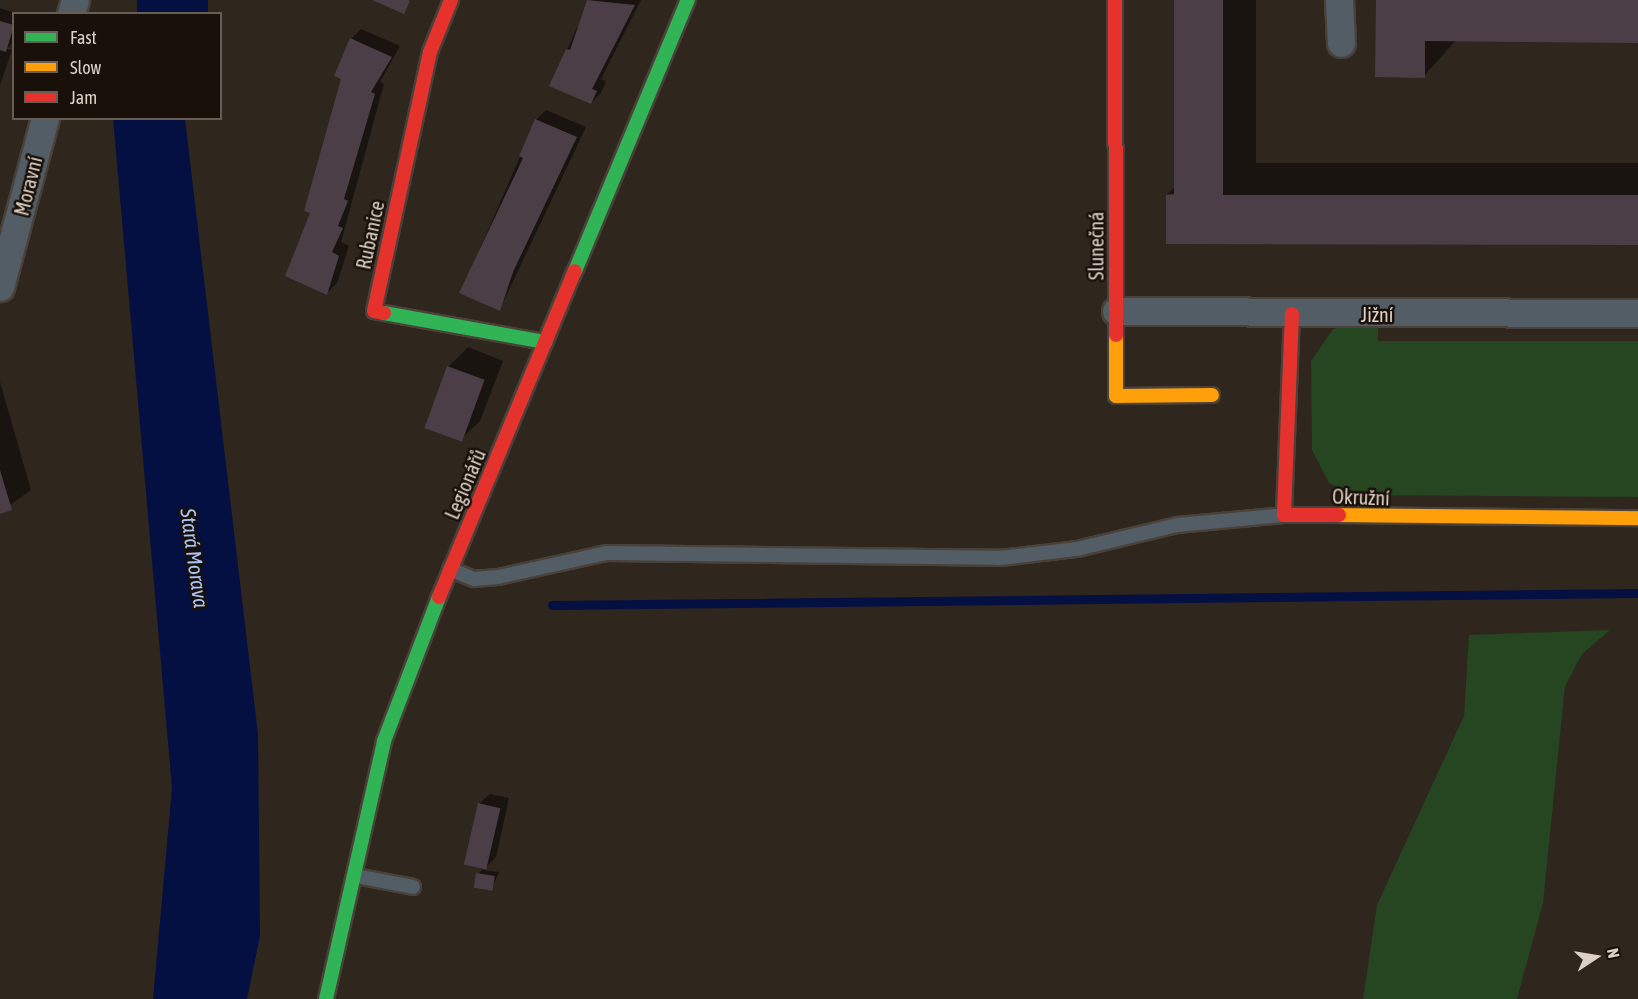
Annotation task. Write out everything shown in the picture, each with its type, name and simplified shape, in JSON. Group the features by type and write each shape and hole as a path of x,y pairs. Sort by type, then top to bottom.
{"street":[{"name":"Rubanice","path":"451,0 430,52 374,311 546,342"},
{"name":"Legionářů","path":"326,999 356,876 384,741 450,569 688,0"},
{"name":"Slunečná","path":"1115,0 1116,396 1212,395"},
{"path":"1340,0 1341,43"},
{"name":"Moravní","path":"0,287 44,120"},
{"name":"Jižní","path":"1116,311 1292,315 1638,313"},
{"path":"1284,515 1292,315"},
{"name":"Okružní","path":"1284,515 1638,518"}],"lane":[{"path":"450,569 474,579 498,578 606,553 1000,558 1077,549 1177,525 1284,515"},
{"path":"356,876 413,887"}],"green space":[{"path":"1378,318 1378,341 1638,341 1638,497 1355,495 1329,483 1312,450 1311,361 1333,329"},
{"path":"1610,630 1582,654 1565,686 1543,903 1517,999 1363,999 1377,905 1464,716 1469,635"}],"water":[{"path":"137,0 208,0 208,12 137,12"},
{"name":"Stará Morava","path":"113,120 185,120 258,734 260,936 247,999 153,999 172,788"}],"building":[{"path":"372,0 408,0 410,1 404,14"},
{"path":"587,0 635,5 592,89 597,91 591,104 549,86 566,49 570,50"},
{"path":"1174,0 1223,0 1223,195 1638,195 1638,245 1166,244 1166,195 1174,194"},
{"path":"1376,0 1638,0 1638,43 1425,41 1425,78 1375,77"},
{"path":"0,21 12,24 12,32 6,52 0,50"},
{"path":"350,38 392,57 371,92 375,94 344,199 348,201 338,226 343,228 332,252 339,256 327,295 285,276 310,213 304,211 341,79 334,76"},
{"path":"535,119 577,137 513,272 500,311 459,293 523,158 519,156"},
{"path":"447,366 485,380 462,442 424,428"},
{"path":"0,470 12,510 0,514"},
{"path":"478,803 500,808 486,870 464,864"},
{"path":"476,873 495,876 492,891 474,888"}],"waterway":[{"path":"552,605 1638,593"}],"traffic: fast":[{"path":"575,271 688,0"},
{"path":"384,313 545,342"},
{"path":"326,999 384,741 439,597"}],"traffic: slow":[{"path":"1116,335 1116,396 1212,395"},
{"path":"1339,515 1638,518"}],"traffic: jam":[{"path":"384,313 374,311 430,52 451,0"},
{"path":"1115,0 1116,335"},
{"path":"439,597 575,271"},
{"path":"1292,314 1284,515 1339,515"}]}
